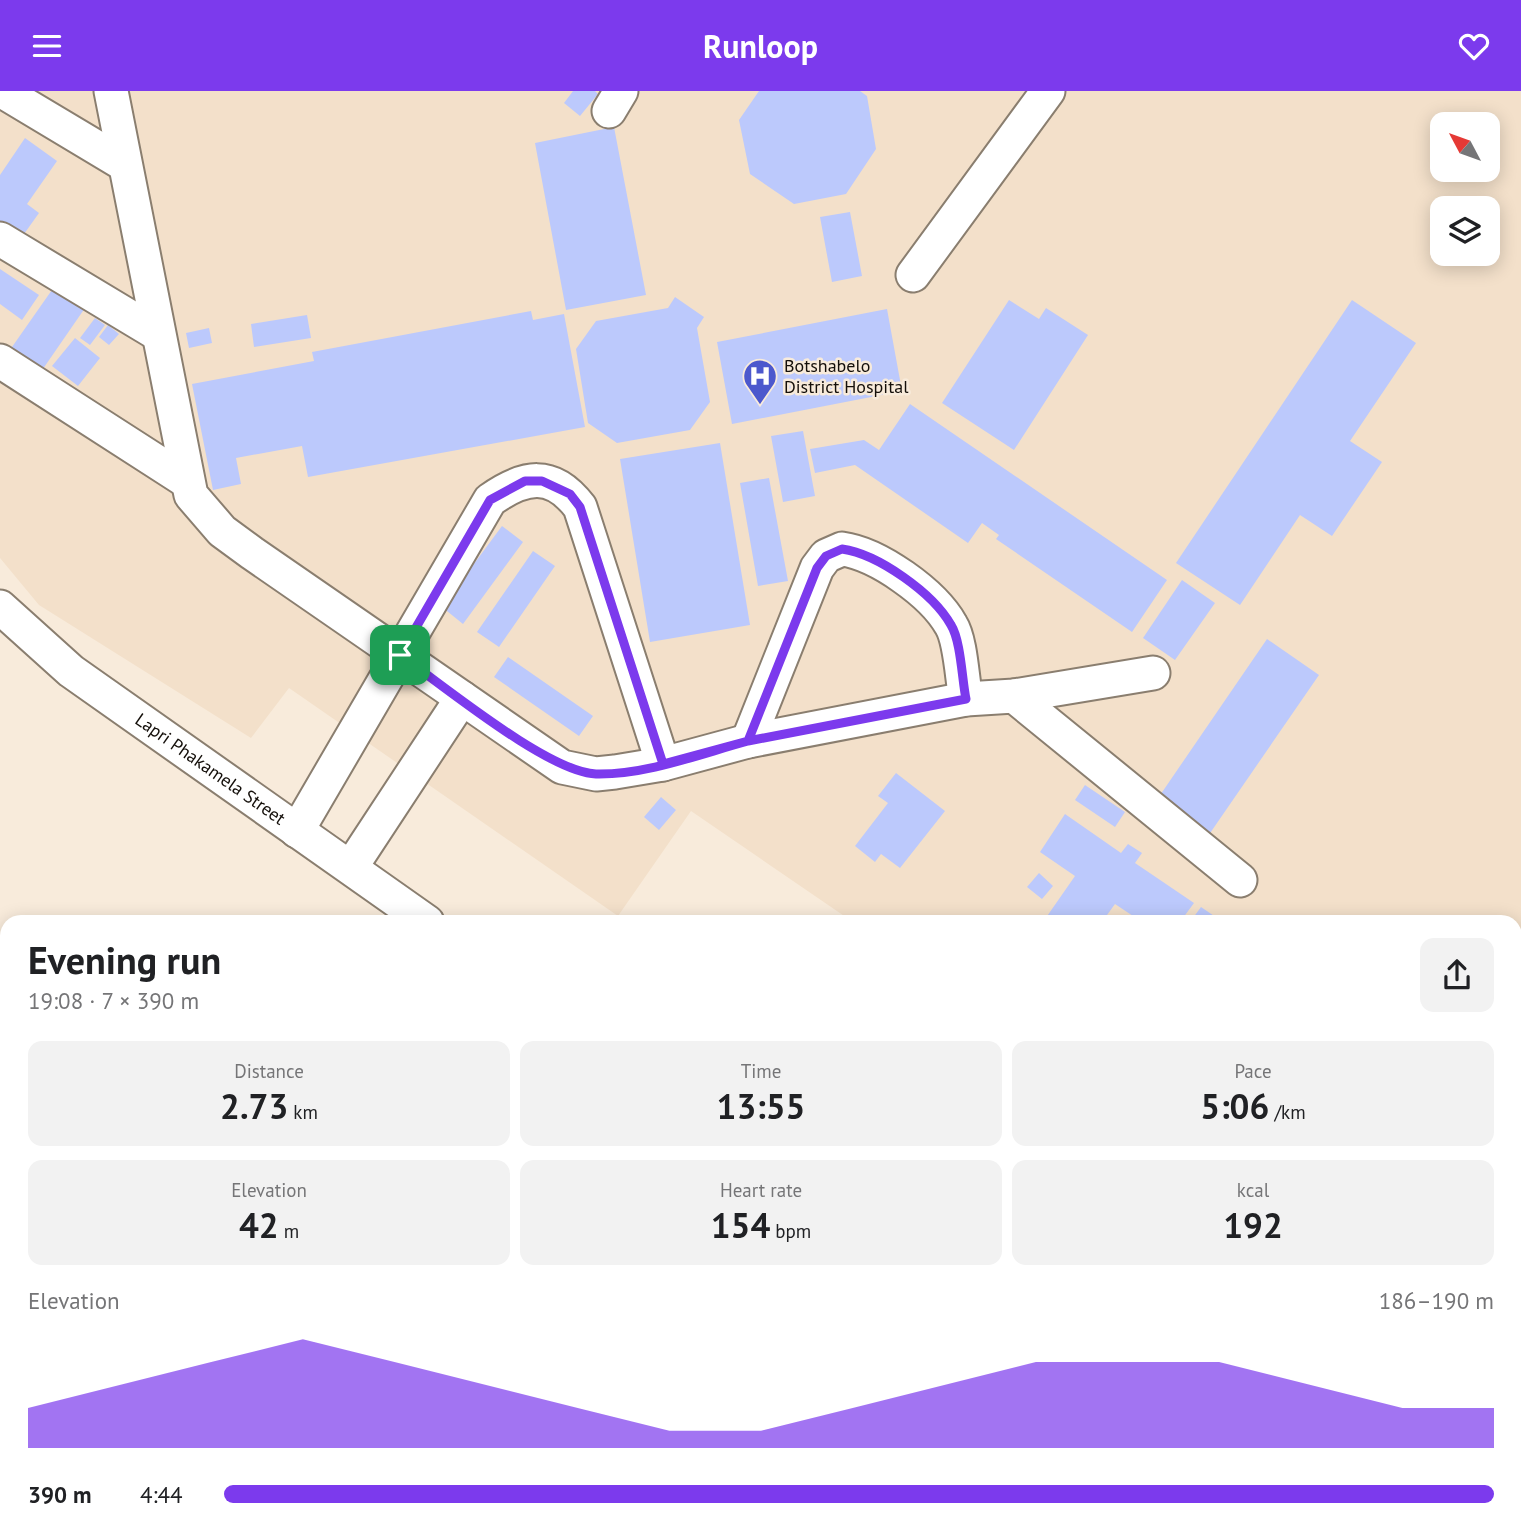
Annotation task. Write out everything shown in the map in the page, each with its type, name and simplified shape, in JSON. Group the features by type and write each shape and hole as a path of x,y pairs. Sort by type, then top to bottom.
{"street":[{"path":"2,91 124,164"},
{"path":"111,91 185,480 191,495 222,531 562,767 596,774 663,764 748,741 966,699 1014,696 1153,673"},
{"path":"913,275 1048,91"},
{"path":"0,239 158,334"},
{"path":"0,362 185,480"},
{"path":"297,831 490,500 525,481 558,485 570,494 580,507 663,764"},
{"path":"748,741 817,568 826,556 842,549 874,560 925,591 940,609 953,627 966,699"},
{"name":"Lapri Phakamela Street","path":"0,607 71,671 417,915"},
{"path":"1014,696 1240,880"},
{"path":"351,867 462,698"}],"shaded area":[{"name":"Botshabelo District Hospital","path":"0,91 1521,91 1521,915 843,915 691,811 617,915 289,688 251,738 39,605 0,558"}],"building":[{"path":"573,91 595,91 598,94 580,116 564,103"},
{"path":"759,91 860,91 867,96 876,149 846,194 794,204 750,174 739,120"},
{"path":"614,127 646,295 566,310 535,143"},
{"path":"25,138 57,161 27,204 39,213 19,241 0,227 0,175"},
{"path":"850,212 862,276 832,282 820,217"},
{"path":"0,269 39,295 22,320 0,304"},
{"path":"54,287 85,308 36,379 5,357"},
{"path":"675,297 704,317 697,328 710,402 690,430 617,443 588,423 576,349 596,321 668,308"},
{"path":"1009,300 1039,319 1046,308 1088,335 1014,450 942,403"},
{"path":"1352,300 1416,343 1350,441 1382,462 1332,536 1300,515 1240,605 1176,563"},
{"path":"887,309 902,391 732,424 717,342"},
{"path":"531,311 533,320 564,314 585,427 308,477 302,446 236,458 241,484 213,490 192,384 314,361 312,352"},
{"path":"307,315 311,338 254,347 251,324"},
{"path":"95,318 105,325 90,345 80,338"},
{"path":"108,325 119,334 109,345 99,337"},
{"path":"209,328 212,343 189,348 186,333"},
{"path":"75,338 100,358 78,386 52,366"},
{"path":"910,404 1167,580 1132,632 996,539 999,535 982,523 968,543 855,465 815,473 810,449 864,440 879,450"},
{"path":"803,431 815,496 783,502 771,436"},
{"path":"720,443 750,625 650,642 620,459"},
{"path":"769,478 788,581 758,586 740,483"},
{"path":"502,526 523,542 463,624 442,607"},
{"path":"533,551 555,566 499,647 477,632"},
{"path":"1182,580 1215,603 1175,660 1143,638"},
{"path":"1267,639 1319,675 1206,839 1154,804"},
{"path":"508,657 593,716 579,736 494,677"},
{"path":"896,773 945,811 900,868 881,854 875,862 855,846 888,803 878,796"},
{"path":"1085,785 1125,812 1115,827 1075,800"},
{"path":"661,797 676,810 659,830 644,817"},
{"path":"1065,814 1121,853 1128,844 1142,853 1135,863 1194,903 1185,915 1132,915 1115,904 1107,915 1048,915 1075,876 1040,852"},
{"path":"1039,873 1053,886 1042,899 1027,887"},
{"path":"1201,907 1213,915 1195,915"}],"place":[{"name":"Botshabelo District Hospital","path":"760,406"}],"route":[{"path":"400,655 490,500 509,487 525,481 542,481 558,485 570,494 580,507 663,764 748,741 966,699 953,627 940,609 925,591 874,560 853,550 842,549 826,556 806,590 748,741 663,764 596,774 562,767 400,655"}]}
